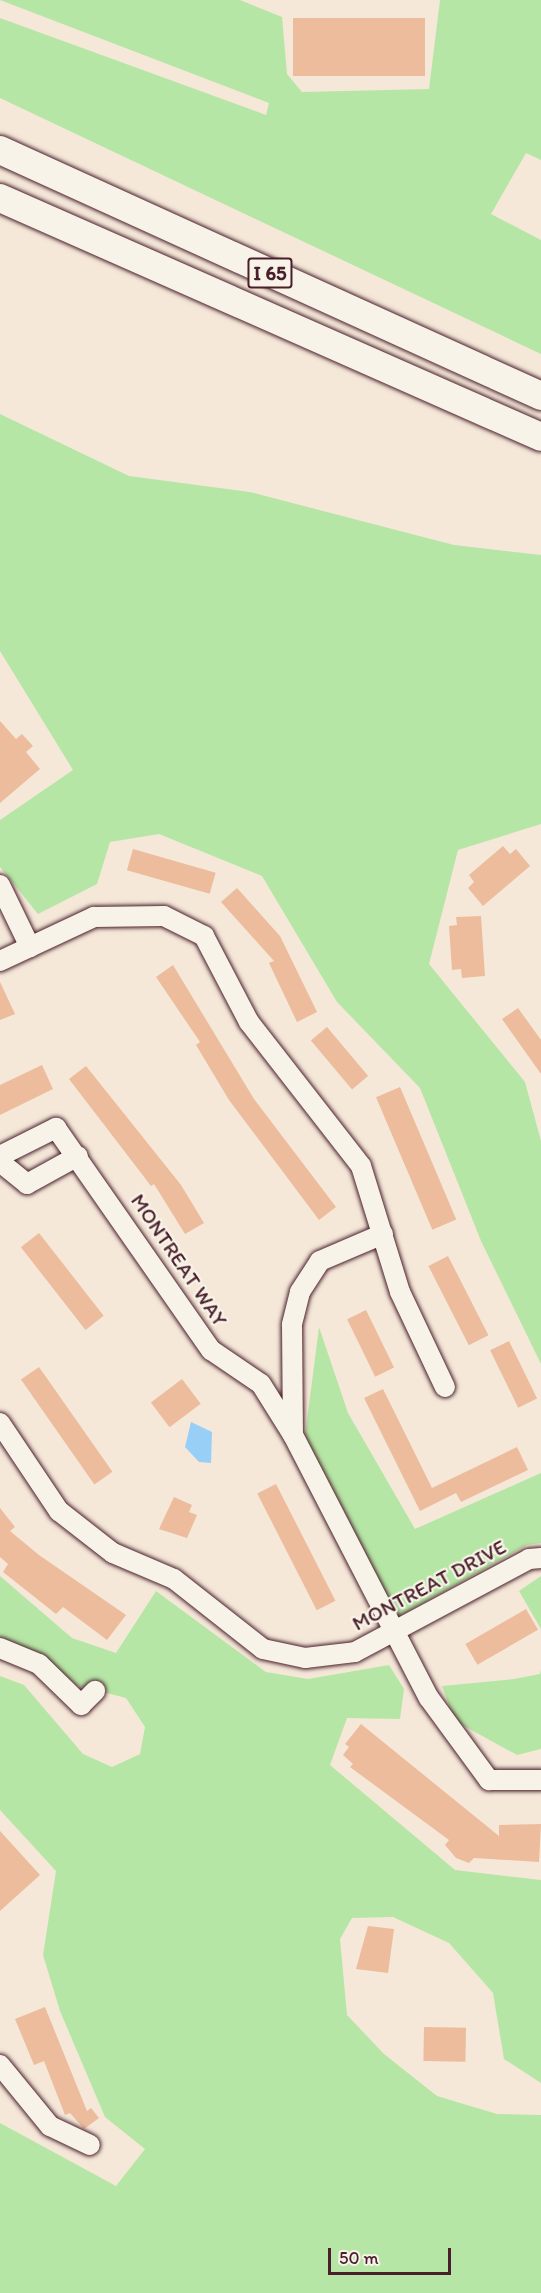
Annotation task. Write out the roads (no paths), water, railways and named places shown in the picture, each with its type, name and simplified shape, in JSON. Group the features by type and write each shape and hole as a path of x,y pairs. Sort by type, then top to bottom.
{"highway":[{"name":"I 65","path":"0,150 541,396"},
{"name":"I 65","path":"0,198 541,437"}],"street":[{"path":"0,885 30,947"},
{"path":"0,961 94,917 164,916 204,936 249,1022 361,1166 399,1292 445,1387"},
{"name":"MONTREAT WAY","path":"0,1156 56,1128 78,1156 211,1350 261,1384 293,1435 393,1633 429,1698 489,1780 541,1780"},
{"path":"0,1162 27,1184 78,1156"},
{"name":"MONTREAT WAY","path":"293,1435 292,1325 300,1292 320,1262 383,1234"},
{"name":"MONTREAT DRIVE","path":"0,1423 59,1511 113,1553 174,1579 263,1649 315,1657 355,1652 529,1559 541,1558"},
{"path":"0,1648 39,1664 81,1705 95,1691"},
{"path":"0,2065 50,2126 90,2145"}],"water":[{"path":"191,1422 212,1432 211,1463 199,1462 185,1447"}]}
